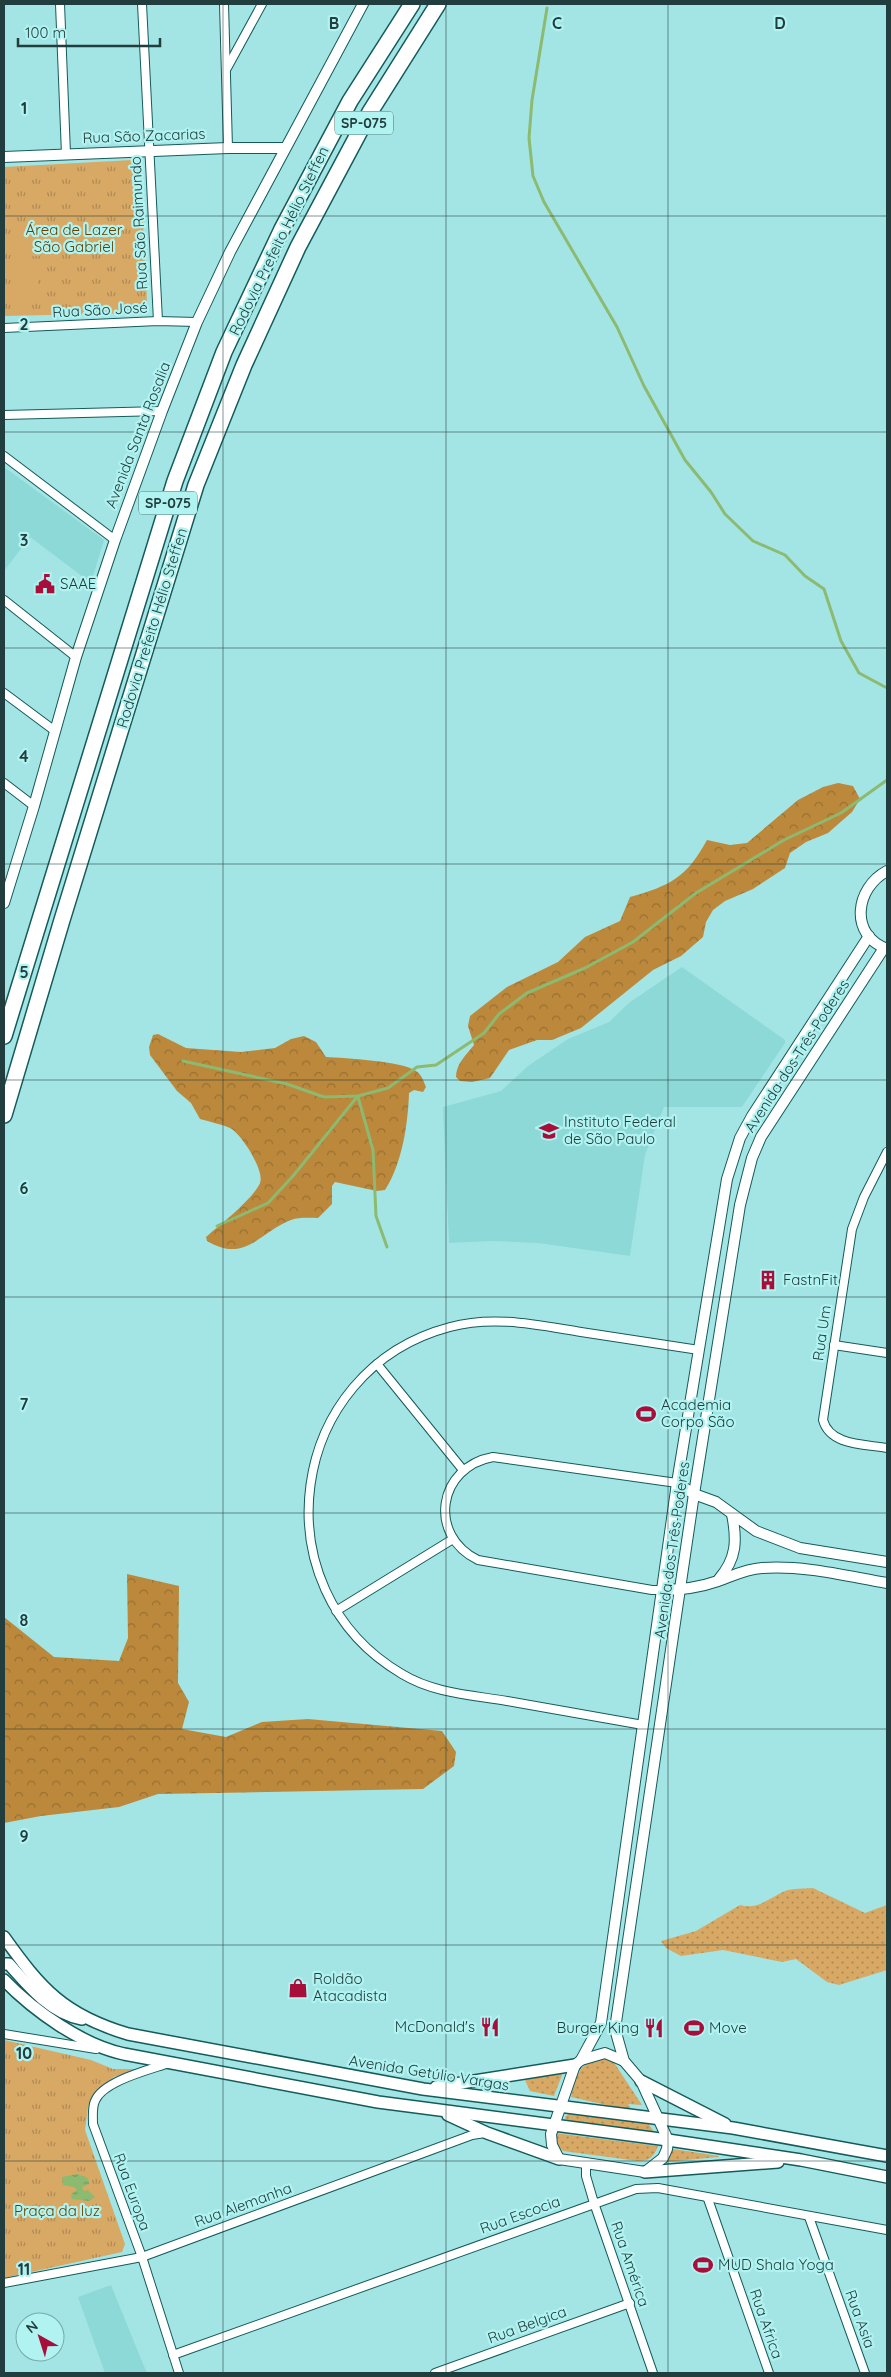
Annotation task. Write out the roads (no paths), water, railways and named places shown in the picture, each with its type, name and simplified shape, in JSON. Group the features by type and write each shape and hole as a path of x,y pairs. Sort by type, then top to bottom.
{"highway":[{"name":"Rodovia Prefeito Hélio Steffen","path":"4,1036 175,481 224,352 282,229 345,110 412,4"},
{"name":"Rodovia Prefeito Hélio Steffen","path":"4,1115 196,485 244,365 298,247 370,112 438,4"}],"main road":[{"name":"Avenida Getúlio Vargas","path":"4,1937 44,1989 86,2020 119,2032 158,2041 423,2089 733,2128 887,2156"},
{"path":"4,1964 9,1964 32,1990 66,2016 86,2020"},
{"path":"4,1980 37,2009 103,2050 378,2102 668,2140 801,2160 887,2177"},
{"path":"423,2089 578,2063"},
{"path":"641,2080 733,2128"},
{"path":"435,2110 487,2133 559,2159"},
{"path":"646,2172 801,2160"}],"street":[{"path":"60,4 66,154"},
{"name":"Rua São Raimundo","path":"142,4 158,321"},
{"path":"224,4 228,148"},
{"path":"227,68 262,4"},
{"name":"Avenida Santa Rosalia","path":"4,903 6,884 34,806 76,657 115,540 197,322 230,252 363,4"},
{"name":"Rua São Zacarias","path":"4,157 228,148 285,148"},
{"name":"Rua São José","path":"4,328 158,321 197,322"},
{"path":"4,415 162,411"},
{"path":"4,456 115,540"},
{"path":"4,600 76,657"},
{"path":"4,693 55,731"},
{"path":"4,783 34,806"},
{"path":"886,949 869,936 862,918 862,898 868,886 878,876 887,871"},
{"name":"Avenida dos Três Poderes","path":"559,2159 551,2140 554,2124 578,2063 601,2023 661,1590 727,1179 740,1138 869,936"},
{"name":"Avenida dos Três Poderes","path":"668,2140 641,2080 624,2061 614,2029 694,1494 739,1212 752,1158 772,1119 886,949"},
{"name":"Rua Um","path":"887,1152 864,1197 852,1229 823,1420 825,1428 837,1439 887,1448"},
{"path":"643,1725 434,1689 403,1675 375,1656 351,1632 336,1611 318,1573 310,1540 308,1506 312,1472 321,1441 335,1412 354,1387 377,1364 404,1346 432,1332 463,1324 495,1320 513,1321 699,1350"},
{"path":"834,1345 887,1353"},
{"path":"377,1364 463,1470"},
{"path":"887,1562 800,1548 756,1531 716,1502 694,1494 677,1483 501,1456 485,1458 463,1470 449,1490 445,1507 446,1523 453,1539 470,1556 486,1563 652,1590 681,1590 717,1582 734,1573 761,1568 801,1569 887,1583"},
{"path":"717,1582 728,1569 735,1552 736,1537 732,1514"},
{"path":"336,1611 453,1539"},
{"path":"4,2034 103,2050"},
{"path":"578,2063 605,2052 624,2061"},
{"name":"Rua Europa","path":"170,2063 108,2086 99,2092 94,2102 93,2124 142,2257 179,2373"},
{"name":"Rua Alemanha","path":"4,2283 142,2257 472,2135 487,2133"},
{"path":"559,2159 646,2172 663,2158 668,2140"},
{"name":"Rua América","path":"586,2164 586,2176 594,2203 653,2373"},
{"name":"Rua Escocia","path":"173,2355 624,2192 658,2188 887,2230"},
{"name":"Rua Africa","path":"708,2198 769,2373"},
{"name":"Rua Asia","path":"809,2217 865,2373"},
{"name":"Rua Belgica","path":"435,2373 630,2303"}],"water":[{"path":"78,2174 88,2179 89,2184 82,2187 84,2191 88,2190 95,2197 89,2201 72,2199 71,2194 77,2190 74,2187 63,2185 62,2177"}],"waterway":[{"path":"547,8 532,100 529,138 533,176 544,202 617,327 644,386 685,460 711,492 725,514 753,541 785,555 805,576 824,589 841,641 859,673 887,688"},
{"path":"183,1061 287,1084 324,1097 358,1096 388,1088 417,1067 436,1065 484,1033 499,1014 527,993 585,968 633,942 696,893 784,840 841,813 887,780"},
{"path":"217,1226 268,1203 293,1176 357,1097"},
{"path":"358,1097 373,1150 376,1216 387,1247"}],"place":[{"name":"SAAE","path":"45,584"},
{"name":"Instituto Federal de São Paulo","path":"549,1131"},
{"name":"FastnFit","path":"768,1280"},
{"name":"Academia Corpo São","path":"646,1414"},
{"name":"Roldão Atacadista","path":"298,1988"},
{"name":"McDonald's","path":"490,2027"},
{"name":"Burger King","path":"654,2028"},
{"name":"Move","path":"694,2028"},
{"name":"MUD Shala Yoga","path":"703,2265"}],"park label":[{"name":"Área de Lazer São Gabriel","path":"74,238"},
{"name":"Praça da luz","path":"57,2211"}]}
